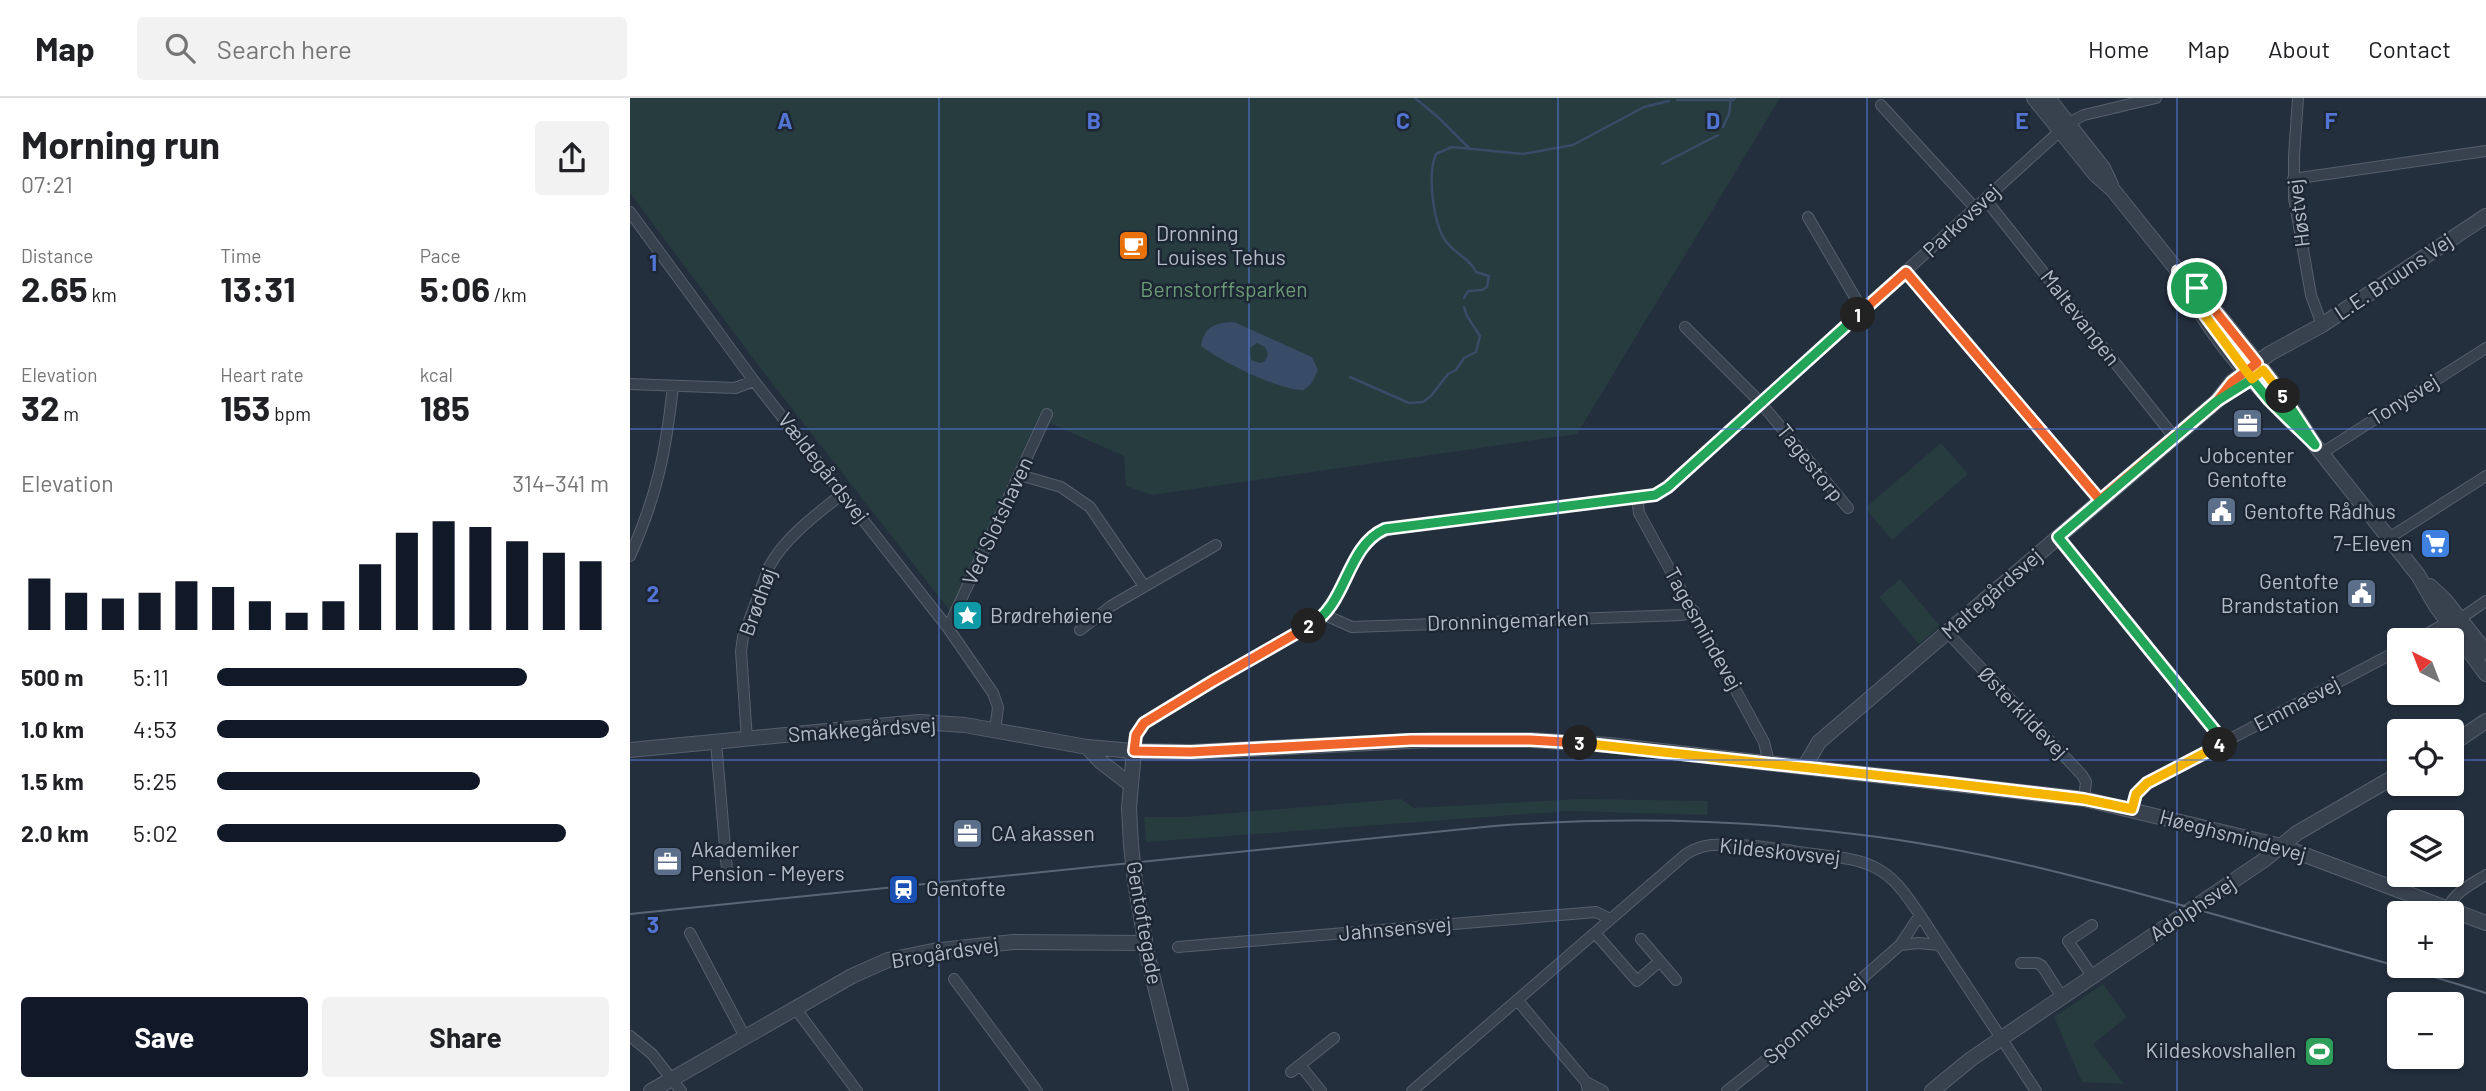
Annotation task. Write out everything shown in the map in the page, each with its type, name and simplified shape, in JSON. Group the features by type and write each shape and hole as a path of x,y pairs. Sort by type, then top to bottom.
{"street":[{"path":"2034,98 2064,127"},
{"path":"2048,98 2095,174 2113,190 2178,271 2189,294 2319,449 2418,575 2444,599 2486,674"},
{"path":"2064,127 2084,115 2156,98"},
{"name":"Høstvej","path":"2298,98 2293,179 2296,209 2311,295 2322,325"},
{"path":"1881,105 1976,209"},
{"name":"Parkovsvej","path":"1134,751 1136,735 1144,723 1325,615 1335,602 1359,553 1385,529 1655,495 1668,487 2064,127"},
{"path":"2293,179 2486,151"},
{"name":"Maltevangen","path":"1986,200 2174,437"},
{"name":"Vældegårdsvej","path":"630,212 754,381 948,628 993,693 998,707 995,731"},
{"name":"L.E. Bruuns Vej","path":"2254,371 2486,216"},
{"path":"1808,217 1863,311"},
{"path":"1906,272 2100,500"},
{"name":"Tagestorp","path":"1685,327 1760,402 1848,508"},
{"name":"Tonysvej","path":"2319,449 2486,348"},
{"name":"Maltegårdsvej","path":"1805,766 1819,742 2254,371"},
{"path":"630,384 735,388 754,381"},
{"path":"630,556 646,522 660,478 673,386"},
{"name":"Ved Slotshaven","path":"948,628 1047,414"},
{"path":"1020,475 1061,487 1090,507 1144,586"},
{"path":"2389,538 2486,476"},
{"name":"Brødhøj","path":"747,740 741,651 743,637 769,567 787,543 842,494"},
{"name":"Tagesmindevej","path":"1637,496 1639,513 1764,742 1769,763"},
{"path":"2058,537 2223,743"},
{"path":"1080,631 1111,606 1216,545"},
{"path":"2440,628 2486,601"},
{"name":"Dronningemarken","path":"1325,615 1352,627 1682,615 1694,611"},
{"path":"2454,621 2486,652"},
{"name":"Østerkildevej","path":"1947,632 2082,775 2085,782 2084,799"},
{"name":"Emmasvej","path":"2132,809 2136,794 2147,783 2387,656"},
{"name":"Smakkegårdsvej","path":"630,750 919,722 964,725 1087,747 1134,751"},
{"path":"2464,737 2482,726"},
{"name":"Høeghsmindevej","path":"1134,751 1191,752 1411,740 1530,740 1608,745 1805,766 2084,799 2132,809 2281,846 2426,901"},
{"path":"716,742 727,870"},
{"path":"1087,747 1101,762 1131,785"},
{"name":"Gentoftegade","path":"1134,751 1129,808 1135,882 1146,943 1181,1091"},
{"name":"Adolphsvej","path":"1932,1091 1971,1059 2318,820 2387,781"},
{"name":"Kildeskovsvej","path":"1412,1091 1693,849 1726,845 1856,860 1889,877 1920,915 2036,1091"},
{"path":"2451,901 2460,890 2486,876"},
{"name":"Jahnsensvej","path":"1178,947 1596,912 1610,919"},
{"name":"Sponnecksvej","path":"1730,1090 1799,1034 1900,945 1920,915"},
{"name":"Høeghsmindevej","path":"2464,915 2486,923"},
{"path":"2092,925 2068,941 2093,977"},
{"path":"690,933 745,1037"},
{"path":"1595,933 1637,981 1660,961"},
{"path":"1641,939 1676,980"},
{"name":"Brogårdsvej","path":"651,1091 676,1085 745,1037 872,966 907,955 1013,942 1146,943"},
{"path":"1900,945 1939,945"},
{"path":"2021,962 2042,966 2062,997"},
{"path":"954,979 1037,1091"},
{"path":"1518,1001 1587,1086 1603,1091"},
{"path":"796,1008 857,1091"},
{"path":"630,1036 652,1054 676,1085"},
{"path":"1321,1091 1296,1068 1334,1038"}],"green space":[{"name":"Bernstorffsparken","path":"630,98 1780,98 1577,434 1152,495 1126,486 1124,456 1038,418 950,611 765,374 630,193"},
{"path":"1941,443 1968,474 1892,540 1865,508"},
{"path":"1900,579 1940,626 1919,644 1879,597"},
{"path":"1401,799 1414,808 1582,799 1708,801 1707,815 1568,811 1146,842 1144,817 1186,817"},
{"path":"2103,984 2127,1017 2093,1044 2124,1084 2082,1082 2054,1017"}],"water":[{"path":"1234,322 1312,357 1318,370 1311,384 1304,390 1280,386 1236,367 1201,346 1208,330","holes":["1257,343 1265,347 1268,354 1265,361 1260,363 1251,360 1250,348"]}],"waterway":[{"path":"1415,98 1469,148"},
{"path":"1677,100 1735,98"},
{"path":"1723,127 1729,114 1731,99"},
{"path":"1464,298 1468,291 1487,287 1489,276 1476,272 1443,237 1433,201 1432,175 1436,154 1452,147 1523,154 1573,145 1644,107 1669,101"},
{"path":"1662,164 1718,135"},
{"path":"1350,377 1409,403 1423,402 1448,374 1456,370 1464,358 1476,352 1480,336 1464,307"}],"tram line":[{"path":"630,914 1494,826 1584,821 1674,821 1764,825 1854,834 1997,858 2138,893 2486,993"}],"place":[{"name":"Dronning Louises Tehus","path":"1133,246"},
{"name":"Jobcenter Gentofte","path":"2247,424"},
{"name":"Gentofte Rådhus","path":"2221,512"},
{"name":"7-Eleven","path":"2435,544"},
{"name":"Gentofte Brandstation","path":"2362,594"},
{"name":"Brødrehøiene","path":"967,616"},
{"name":"CA akassen","path":"968,834"},
{"name":"Akademiker Pension - Meyers","path":"668,862"},
{"name":"Gentofte","path":"903,889"},
{"name":"Kildeskovshallen","path":"2319,1051"}],"route":[{"path":"2197,288 2178,271 2189,294 2224,344 2246,371 2252,379 2263,370 2315,445 2269,400 2252,379 2217,401 2058,537 2223,743 2147,783 2136,794 2132,809 2084,799 1805,766 1608,745 1530,740 1411,740 1191,752 1134,751 1136,735 1144,723 1325,615 1335,602 1359,553 1378,532 1395,527 1543,507 1655,495 1668,487 1906,272 2100,500 2217,401 2232,382 2240,375 2246,371 2257,363 2197,288"}]}
